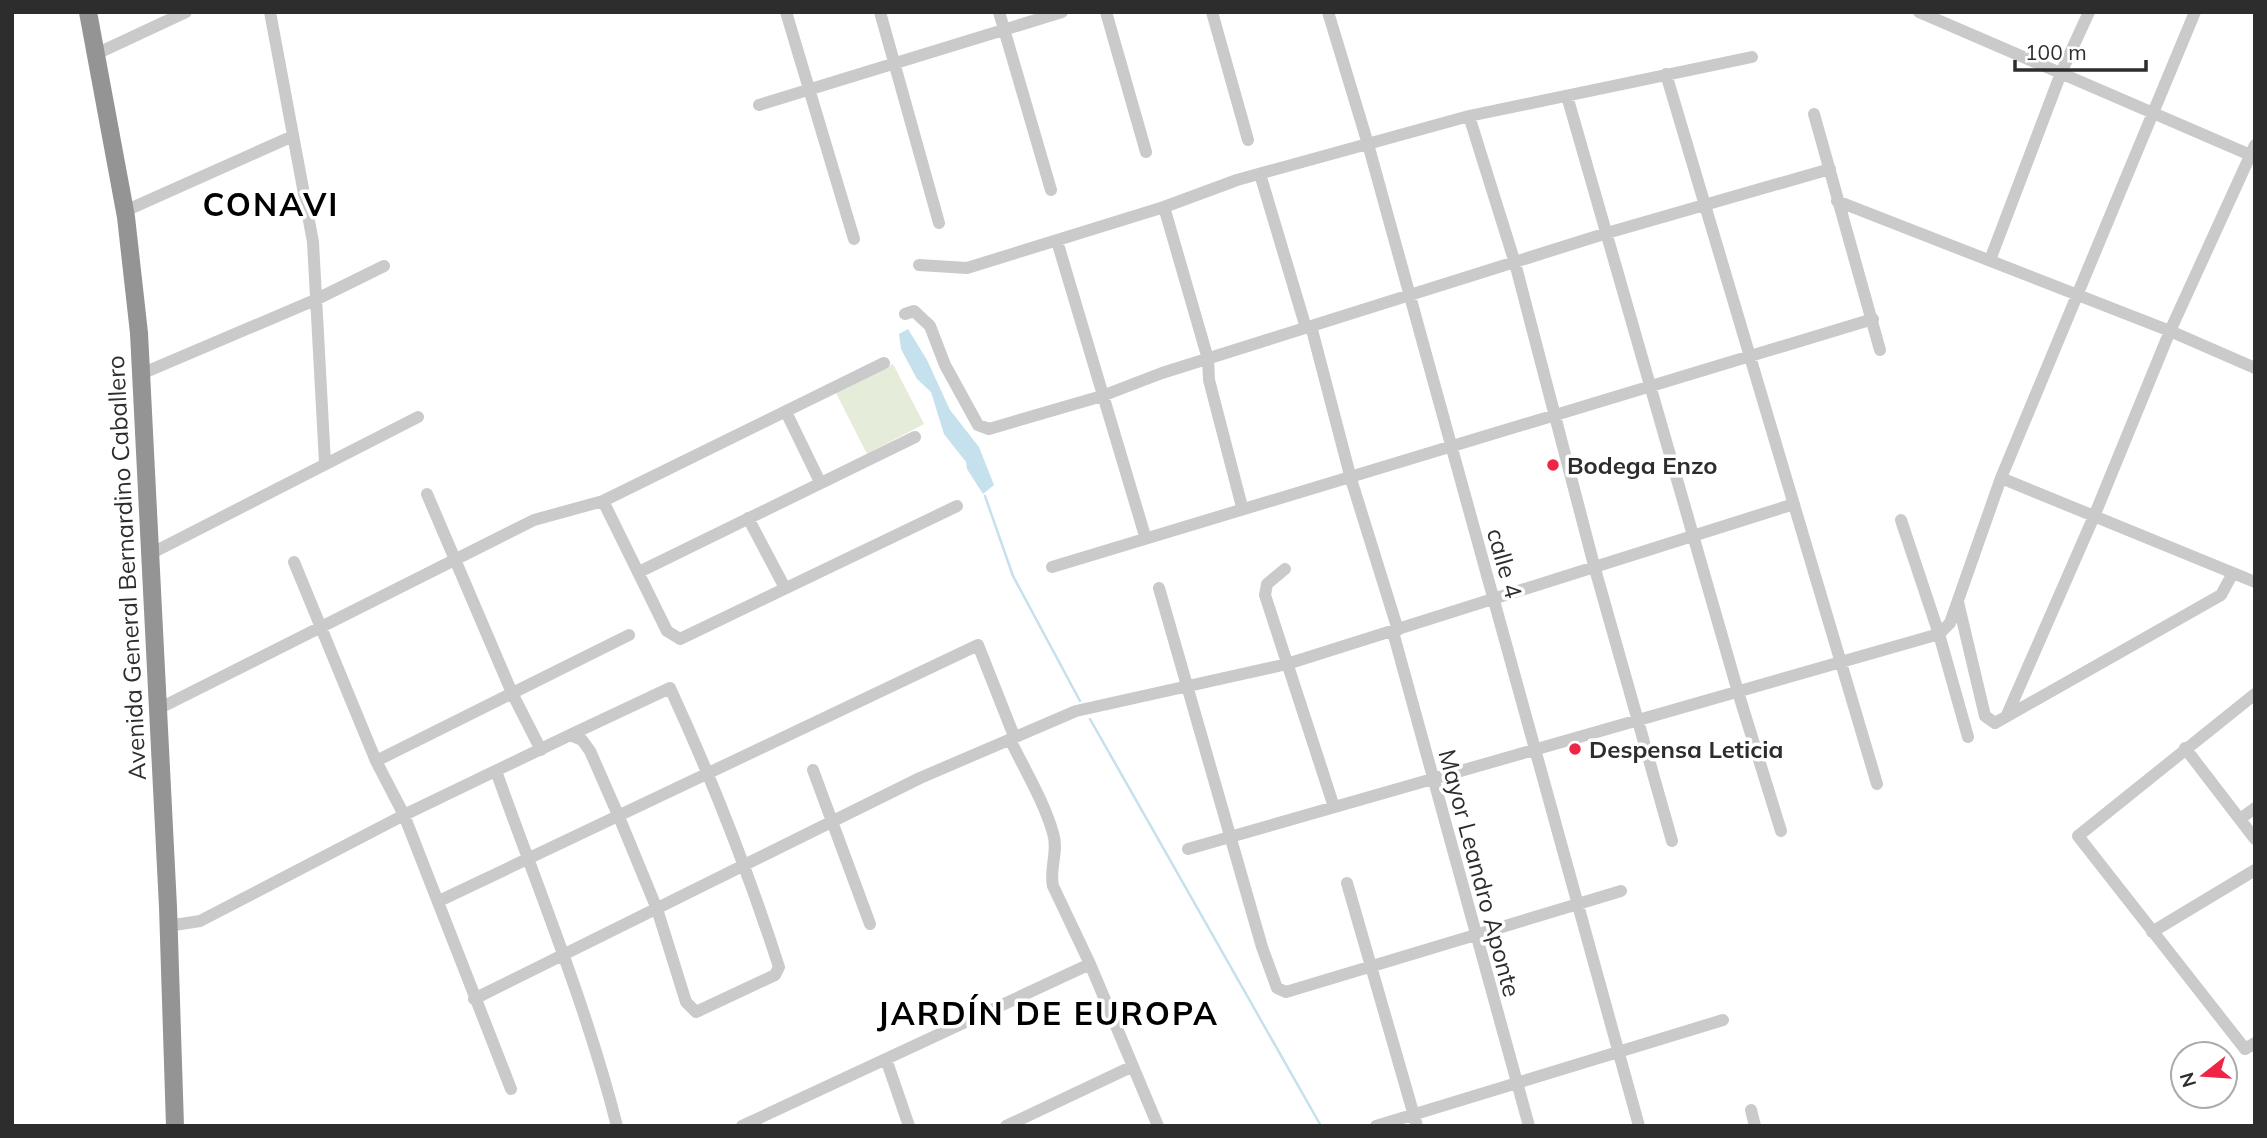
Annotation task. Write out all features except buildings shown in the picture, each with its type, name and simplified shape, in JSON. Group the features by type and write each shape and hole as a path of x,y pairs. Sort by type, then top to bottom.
{"highway":[{"name":"Avenida General Bernardino Caballero","path":"88,12 125,211 142,374 175,1126"}],"street":[{"path":"96,54 186,12"},
{"path":"270,12 313,243 314,300 325,463"},
{"path":"786,12 854,239"},
{"path":"880,12 939,223"},
{"path":"999,12 1051,190"},
{"path":"759,105 1062,12"},
{"path":"1106,12 1146,152"},
{"path":"1212,12 1248,140"},
{"name":"calle 4","path":"1328,12 1368,144 1639,1126"},
{"path":"1919,12 2154,114 2253,153 2170,331 2095,514 2007,715"},
{"path":"1990,260 2061,74 2090,12"},
{"path":"1188,849 1939,635 1950,623 2001,478 2195,12"},
{"path":"919,265 967,268 1057,242 1260,174 1469,116 1752,57"},
{"path":"1666,74 1877,784"},
{"path":"1567,96 1738,692 1781,831"},
{"path":"1814,114 1880,350"},
{"path":"1469,116 1515,262 1595,569 1672,841"},
{"path":"125,211 293,136"},
{"path":"905,314 914,311 930,326 945,365 978,425 989,429 1102,396 1208,359 1607,233 1830,169"},
{"name":"Mayor Leandro Aponte","path":"1260,174 1308,327 1396,631 1475,936 1529,1126"},
{"path":"1838,201 2170,331 2255,368"},
{"path":"1164,207 1208,359 1209,380 1242,508"},
{"path":"1057,242 1145,536"},
{"path":"142,374 314,300 384,265"},
{"path":"1052,567 1145,536 1351,479 1451,446 1751,358 1873,319"},
{"path":"158,709 534,520 603,501 884,363"},
{"path":"786,412 820,482"},
{"path":"150,554 418,417"},
{"path":"639,572 915,437"},
{"path":"2001,478 2095,514 2255,582"},
{"path":"427,494 512,693 541,750"},
{"path":"603,501 667,631 680,639 957,506"},
{"path":"474,999 745,863 1076,710 1287,664 1794,505"},
{"path":"748,518 785,588"},
{"path":"1901,520 1939,635 1968,737"},
{"path":"294,562 323,626 376,761 404,815 511,1089"},
{"path":"1285,569 1267,584 1265,595 1334,807"},
{"path":"1958,601 1985,716 1995,723 2221,595 2233,573"},
{"path":"1159,588 1262,947 1277,988 1286,992 1621,891"},
{"path":"376,761 629,635"},
{"path":"439,901 978,645 1012,738 1054,834 1054,859 1050,874 1053,886 1090,964 1158,1126"},
{"path":"168,926 201,921 404,815 570,735 670,688 709,771 745,863 779,967 775,975 696,1012 686,1002 657,909 619,817 590,751 582,740 570,735"},
{"path":"2255,694 2078,836 2245,1049 2255,1043"},
{"path":"2185,748 2255,839"},
{"path":"813,770 870,924"},
{"path":"496,771 565,954 601,1062 617,1126"},
{"path":"2240,819 2255,808"},
{"path":"2152,932 2255,870"},
{"path":"1348,883 1416,1120"},
{"path":"742,1126 1090,964"},
{"path":"1376,1126 1416,1120 1516,1083 1723,1020"},
{"path":"886,1059 909,1126"},
{"path":"1006,1126 1131,1067"},
{"path":"1751,1110 1755,1126"}],"green space":[{"path":"893,364 924,424 867,454 836,393"}],"water":[{"path":"908,329 927,360 950,410 979,447 994,485 983,494 967,469 966,462 944,434 931,392 917,379 901,349 899,334"}],"waterway":[{"path":"985,496 1013,576 1080,701"},
{"path":"1090,719 1321,1126"}],"place":[{"name":"Bodega Enzo","path":"1553,465"},
{"name":"Despensa Leticia","path":"1575,749"}],"district":[{"name":"CONAVI","path":"271,204"},
{"name":"JARDÍN DE EUROPA","path":"1048,1013"}]}
